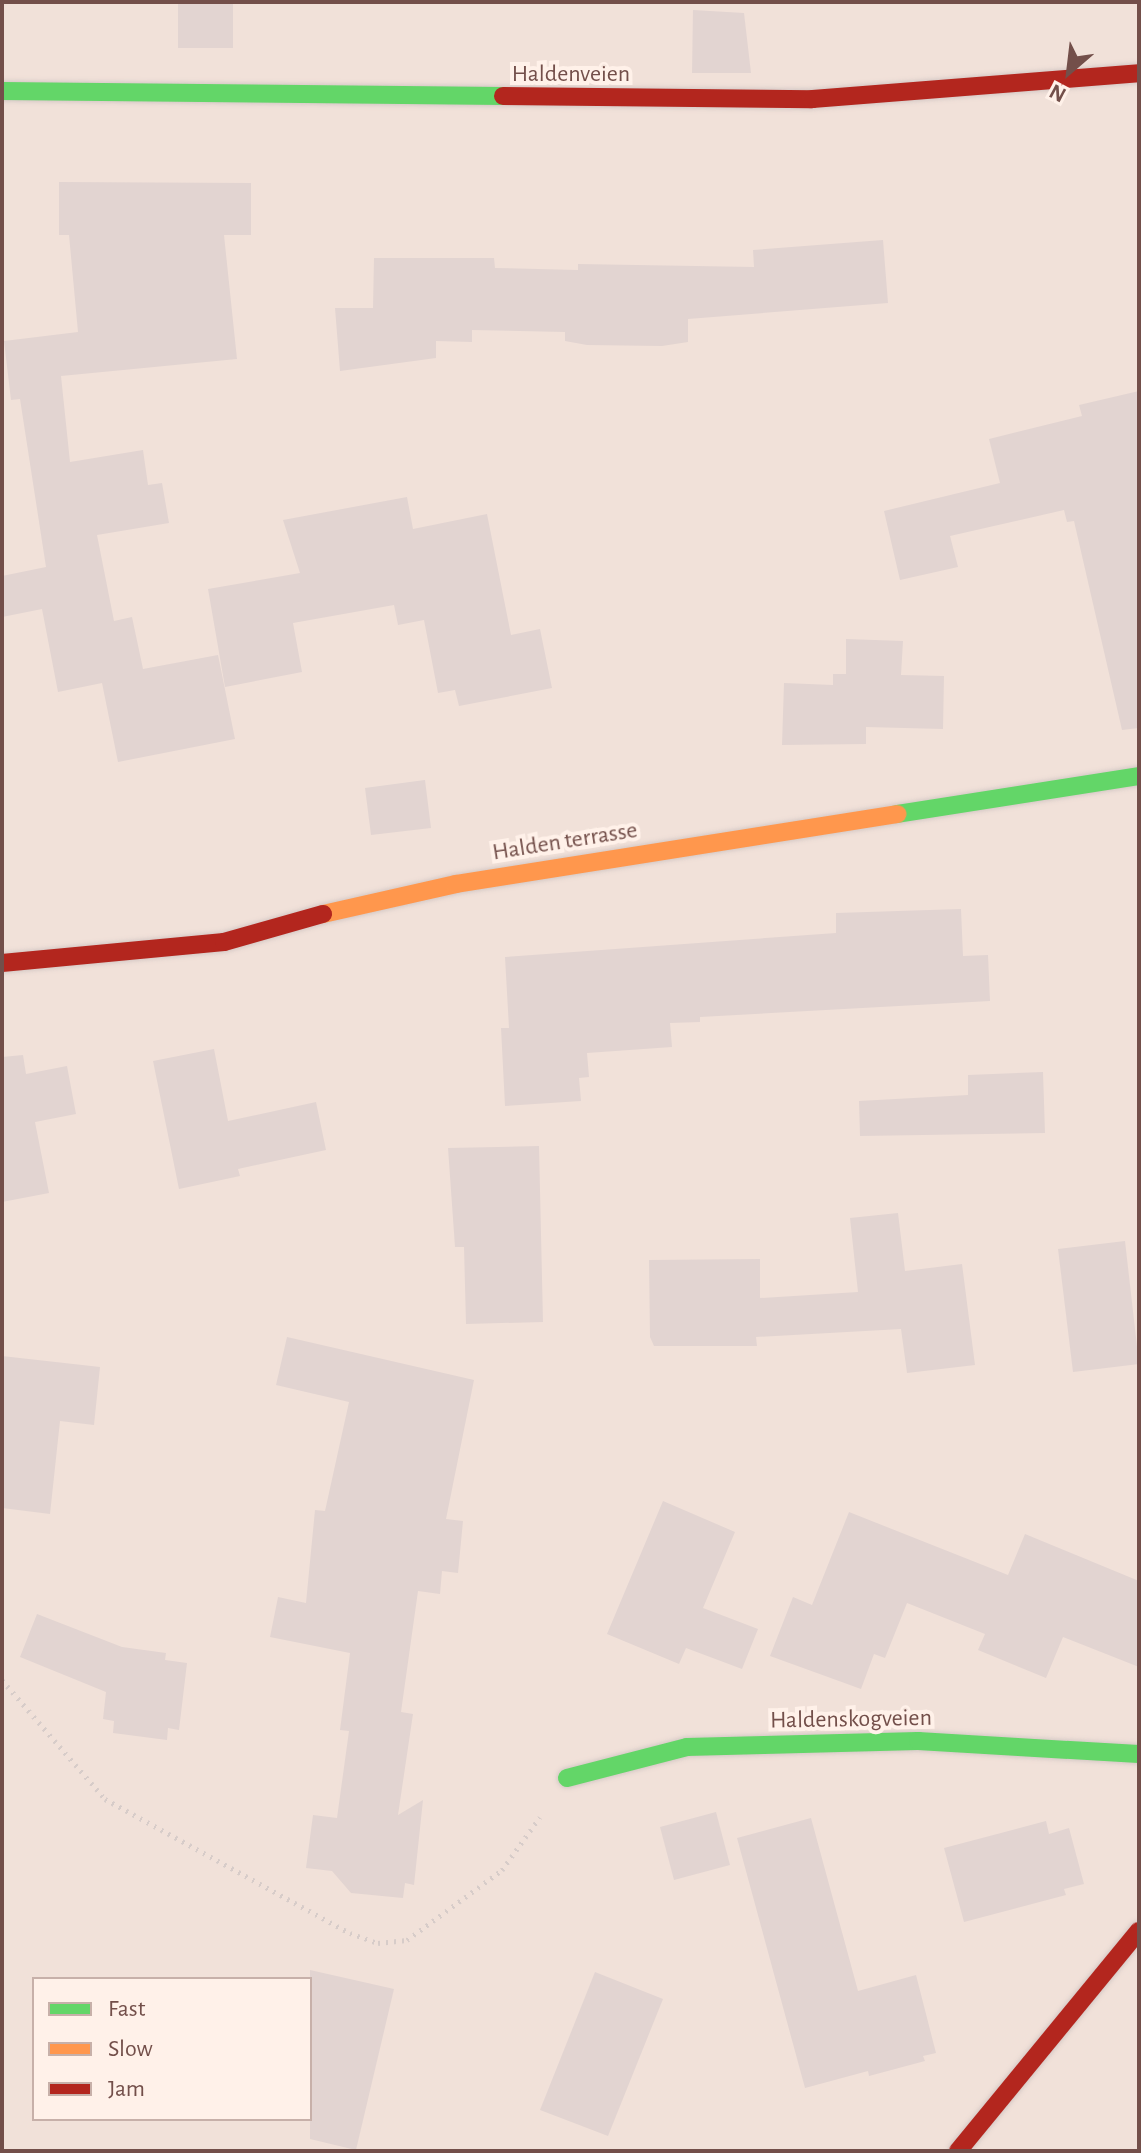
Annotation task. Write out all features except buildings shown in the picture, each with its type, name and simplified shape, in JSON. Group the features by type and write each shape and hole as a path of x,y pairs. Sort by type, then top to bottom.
{"street":[{"name":"Haldenveien","path":"2,91 812,99 1139,73"},
{"name":"Halden terrasse","path":"2,963 224,942 349,906 456,884 1139,776"},
{"name":"Haldenskogveien","path":"567,1778 687,1747 918,1741 1139,1754"},
{"path":"958,2151 1139,1931"}],"path":[{"path":"2,1680 105,1799 350,1933 378,1943 407,1940 502,1870 567,1778"}],"shaded area":[{"path":"2,2 1139,2 1139,2151 2,2151"}],"traffic: fast":[{"path":"2,91 503,96"},
{"path":"897,814 1139,776"},
{"path":"567,1778 687,1747 918,1741 1139,1754"}],"traffic: slow":[{"path":"323,914 456,884 897,814"}],"traffic: jam":[{"path":"503,96 812,99 1139,73"},
{"path":"2,963 224,942 323,914"},
{"path":"958,2151 1139,1931"}]}
